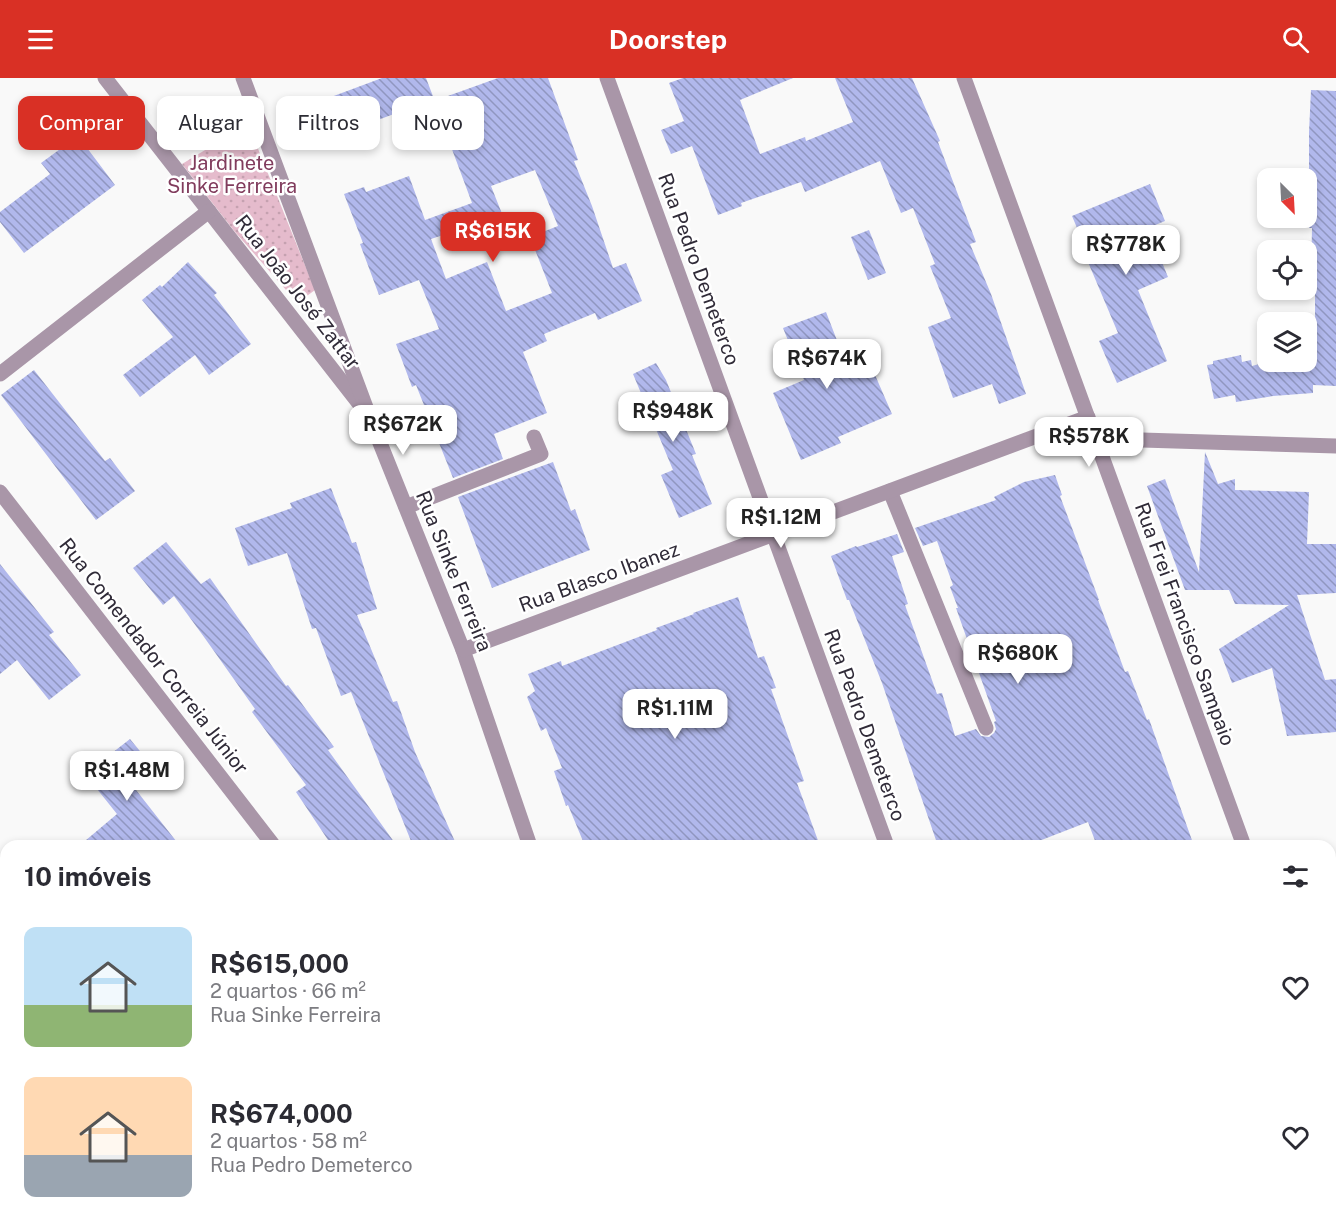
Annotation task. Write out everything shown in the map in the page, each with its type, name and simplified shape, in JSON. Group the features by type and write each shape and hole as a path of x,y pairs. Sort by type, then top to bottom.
{"street":[{"name":"Rua João José Zattar","path":"105,78 370,418"},
{"name":"Rua Sinke Ferreira","path":"243,78 370,418 463,650 528,840"},
{"name":"Rua Pedro Demeterco","path":"607,78 885,840"},
{"name":"Rua Frei Francisco Sampaio","path":"964,78 1242,840"},
{"path":"0,374 209,211"},
{"name":"Rua Blasco Ibanez","path":"463,650 1088,417"},
{"path":"406,507 541,454 534,437"},
{"path":"1096,440 1336,446"},
{"path":"890,491 986,728"},
{"name":"Rua Comendador Correia Júnior","path":"0,492 269,840"}],"green space":[{"name":"Jardinete Sinke Ferreira","path":"205,150 258,150 315,290 300,301 294,299 235,232 182,164"}],"building":[{"path":"382,78 426,78 433,96 392,96 392,115 380,119 380,96 334,96"},
{"path":"498,78 548,78 578,160 574,161 613,268 626,263 642,301 598,320 595,313 544,334 547,341 523,352 547,413 494,434 503,459 453,478 416,385 412,387 396,344 439,329 419,280 379,295 360,244 363,243 344,194 364,187 366,192 409,176 425,220 472,203 452,150 484,150 484,96 448,96","holes":["535,170 558,226 530,237 552,293 506,311 487,262 446,279 431,239 479,223 489,248 512,239 491,186"]},
{"path":"683,78 793,78 740,100 760,154 805,137 806,141 853,122 835,78 912,78 940,141 938,142 976,242 970,244 991,294 1026,394 999,404 992,384 953,398 928,327 951,318 930,266 935,264 913,208 901,213 880,161 805,192 801,182 741,203 742,206 718,215 692,146 671,154 661,130 684,121 669,83"},
{"path":"1311,90 1336,91 1336,386 1313,385 1313,393 1236,402 1235,395 1214,399 1207,365 1213,364 1213,361 1241,355 1242,362 1251,360 1252,366 1257,365 1257,372 1317,372 1315,300 1317,300 1317,240 1312,240 1312,228 1317,228 1317,168 1309,168"},
{"path":"59,150 89,150 115,185 24,253 0,222 0,212 50,174 41,163"},
{"path":"1150,184 1165,221 1148,228 1168,277 1138,290 1167,361 1117,383 1099,341 1118,333 1088,262 1091,261 1072,216"},
{"path":"869,230 886,273 868,280 851,237"},
{"path":"188,262 217,293 214,295 251,344 209,375 195,355 140,397 123,375 173,337 142,300 160,285 162,287"},
{"path":"826,312 845,361 865,352 892,414 838,437 841,443 801,460 773,393 804,380 783,328"},
{"path":"656,363 666,380 696,454 692,455 712,504 679,518 661,475 673,470 633,374"},
{"path":"34,370 105,461 110,458 135,491 96,520 1,395"},
{"path":"1205,452 1218,484 1235,479 1235,490 1309,492 1307,544 1336,544 1336,593 1297,595 1325,680 1336,679 1336,732 1287,736 1272,668 1232,683 1219,649 1289,605 1235,604 1229,590 1185,590 1147,486 1165,479 1199,572"},
{"path":"553,462 571,511 575,509 590,550 492,588 458,497"},
{"path":"1055,475 1062,495 1060,496 1098,600 1125,672 1128,671 1147,720 1149,719 1192,840 1095,840 1088,822 1042,840 936,840 882,683 831,556 897,534 904,552 892,556 908,604 905,605 937,694 942,693 955,736 976,729 981,736 989,737 996,729 994,722 996,721 956,608 958,608 950,587 953,585 937,541 923,546 915,528 996,500 994,497 1024,482"},
{"path":"331,488 352,543 356,542 377,609 357,615 393,702 397,701 415,752 454,840 411,840 351,692 341,696 316,628 312,629 287,553 248,566 235,528 292,508 290,503"},
{"path":"166,542 201,584 210,578 286,686 288,685 334,747 328,750 393,840 328,840 296,792 306,785 252,712 255,709 204,637 174,596 163,605 133,568"},
{"path":"0,564 54,632 49,635 81,675 49,700 17,660 0,674"},
{"path":"738,597 758,658 764,656 776,688 771,689 804,781 797,783 818,840 583,840 568,805 566,806 554,771 562,768 546,728 541,731 527,697 535,691 528,674 561,661 562,666 657,630 656,628"},
{"path":"130,739 158,773 136,790 175,840 86,840 117,814 85,774"}]}
